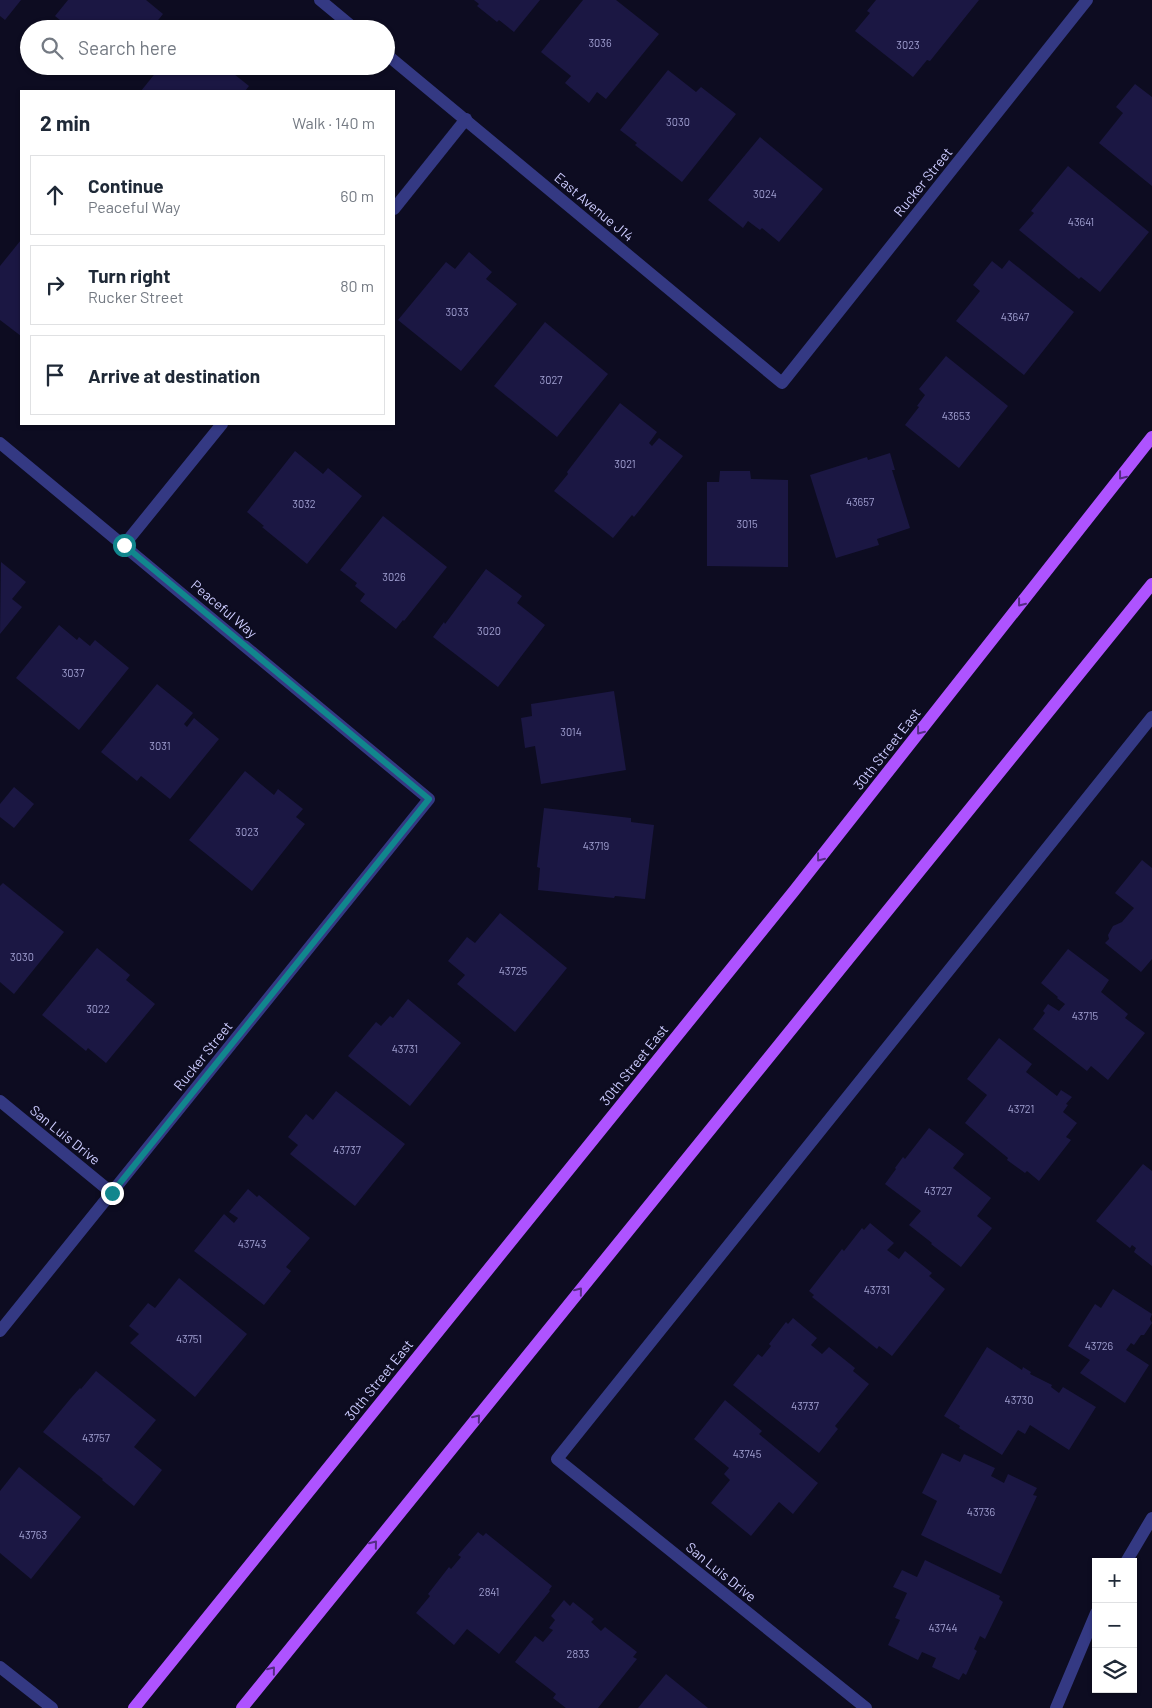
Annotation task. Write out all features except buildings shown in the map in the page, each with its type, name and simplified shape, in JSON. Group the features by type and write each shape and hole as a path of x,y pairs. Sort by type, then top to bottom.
{"main road":[{"name":"30th Street East","path":"134,1708 794,891 1152,438"},
{"path":"242,1708 1152,584"}],"street":[{"path":"320,0 344,20"},
{"name":"Rucker Street","path":"782,383 1088,0"},
{"name":"East Avenue J14","path":"395,61 782,383"},
{"path":"395,208 466,119"},
{"path":"124,545 221,425"},
{"name":"Peaceful Way","path":"0,443 429,799"},
{"name":"San Luis Drive","path":"866,1708 557,1459 1152,717"},
{"name":"Rucker Street","path":"0,1331 429,799"},
{"name":"San Luis Drive","path":"0,1101 112,1193"},
{"path":"1128,1558 1152,1518"},
{"path":"1056,1708 1092,1622"},
{"path":"0,1667 52,1708"}],"route":[{"path":"112,1193 429,799 124,545"}]}
